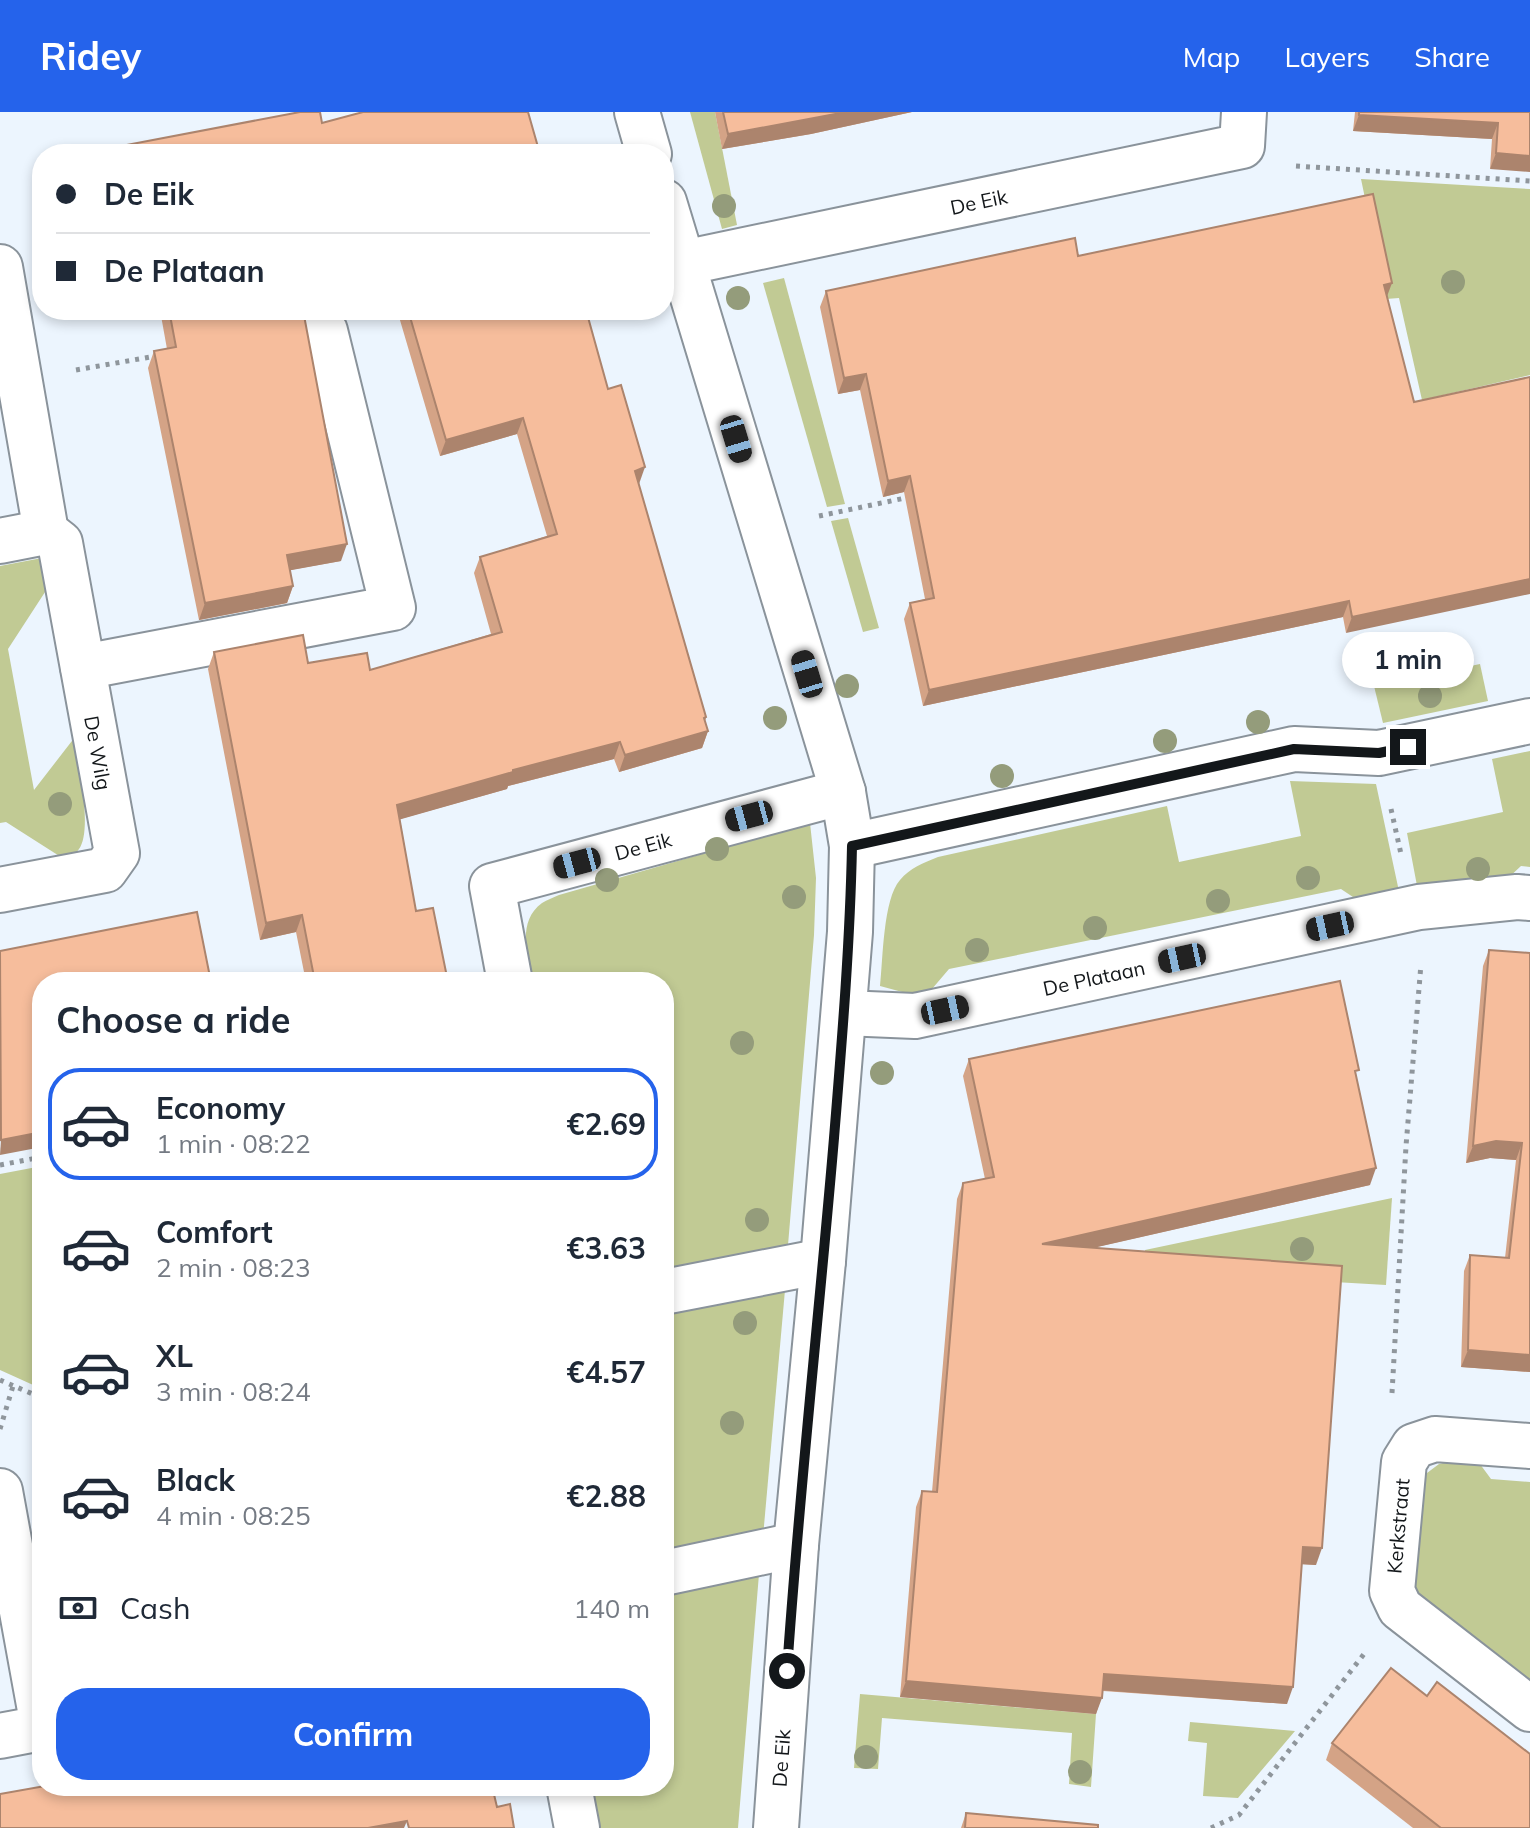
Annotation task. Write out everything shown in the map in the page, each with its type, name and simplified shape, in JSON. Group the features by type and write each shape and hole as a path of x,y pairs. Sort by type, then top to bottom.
{"street":[{"path":"637,112 646,144"},
{"name":"De Eik","path":"683,263 1243,129"},
{"name":"De Eik","path":"674,234 843,792 852,846 844,1013 796,1545 776,1828"},
{"name":"De Wilg","path":"0,267 46,532 60,543 117,853 105,870 0,890"},
{"path":"83,667 393,608 325,331"},
{"path":"0,541 46,532"},
{"path":"852,846 1294,749 1379,753 1530,721"},
{"name":"De Eik","path":"508,972 492,886 843,792"},
{"name":"De Plataan","path":"844,1013 915,1016 1419,907 1530,898"},
{"path":"674,1290 823,1261"},
{"path":"1414,1446 1435,1439 1530,1446"},
{"name":"Kerkstraat","path":"1400,1608 1392,1591 1404,1462 1414,1446"},
{"path":"0,1491 32,1666"},
{"path":"674,1571 796,1545"},
{"path":"1400,1608 1530,1709"},
{"path":"0,1736 32,1730"},
{"path":"571,1796 577,1828"}],"path":[{"path":"1243,129 1280,165 1530,181"},
{"path":"19,380 170,354"},
{"path":"819,516 912,496"},
{"path":"1379,753 1410,892 1419,907 1424,928 1406,1146 1391,1418 1414,1446"},
{"path":"0,1165 32,1159"},
{"path":"0,1380 32,1394"},
{"path":"0,1429 13,1386"},
{"path":"1211,1828 1239,1815 1400,1608"}],"green space":[{"path":"690,112 715,112 737,225 722,229"},
{"path":"1361,179 1530,189 1530,375 1422,400 1399,298 1386,299"},
{"path":"784,278 845,504 827,507 763,283"},
{"path":"848,518 879,628 863,632 831,521"},
{"path":"42,558 47,589 8,649 34,790 75,737 85,827 79,849 64,859 6,822 0,823 0,566"},
{"path":"1480,664 1488,701 1383,723 1374,686"},
{"path":"1530,751 1530,867 1521,866 1506,880 1418,891 1407,833 1503,812 1492,759"},
{"path":"1290,781 1376,784 1400,896 1362,903 1341,889 949,969 926,996 880,986 885,930 894,889 908,872 922,864 938,857 1167,806 1179,862 1301,836"},
{"path":"810,823 816,878 814,935 788,1245 674,1270 674,972 531,972 526,940 529,920 542,903 559,895"},
{"path":"32,1168 32,1384 0,1370 0,1174"},
{"path":"1392,1198 1386,1285 1149,1271 1145,1250"},
{"path":"785,1290 763,1537 674,1551 674,1313"},
{"path":"1460,1459 1477,1460 1491,1479 1530,1482 1530,1688 1419,1603 1409,1582 1423,1476 1439,1464"},
{"path":"759,1574 738,1828 597,1828 590,1796 674,1796 674,1593"},
{"path":"860,1694 1096,1714 1091,1787 1069,1784 1072,1733 882,1718 878,1769 854,1768"},
{"path":"1190,1722 1295,1731 1238,1798 1203,1796 1207,1743 1188,1741"}],"building":[{"path":"300,112 320,112 322,123 363,112 528,112 537,144 132,144"},
{"path":"723,112 846,112 728,134"},
{"path":"1359,112 1530,112 1530,156 1496,153 1498,123 1359,115"},
{"path":"1373,194 1392,283 1384,285 1414,402 1530,377 1530,579 1352,617 1349,601 929,690 910,603 934,598 910,476 888,481 866,374 844,378 826,291 1075,238 1078,256"},
{"path":"171,320 305,320 347,544 287,555 293,586 205,603 154,351 176,347"},
{"path":"411,320 589,320 608,389 621,385 645,467 635,471 708,731 625,755 620,742 397,805 416,911 433,908 446,972 313,972 302,915 266,923 214,652 303,635 308,663 367,653 370,670 502,632 480,557 557,534 523,418 446,440"},
{"path":"197,912 209,972 32,972 32,1134 1,1140 0,951"},
{"path":"1489,950 1530,953 1530,1355 1468,1350 1470,1255 1509,1258 1522,1143 1496,1141 1473,1146"},
{"path":"1340,981 1376,1168 1042,1244 1342,1266 1322,1548 1303,1547 1293,1687 1104,1674 1102,1698 906,1681 922,1491 937,1492 963,1183 994,1177 969,1059"},
{"path":"1391,1668 1427,1696 1437,1682 1530,1754 1530,1828 1441,1828 1332,1743"},
{"path":"32,1788 32,1796 494,1796 497,1807 510,1804 514,1828 409,1828 407,1821 368,1828 0,1828 0,1794"},
{"path":"966,1813 1098,1825 1098,1828 965,1828"}],"route":[{"path":"787,1671 844,1013 852,846 1294,749 1379,753 1408,747"}]}
